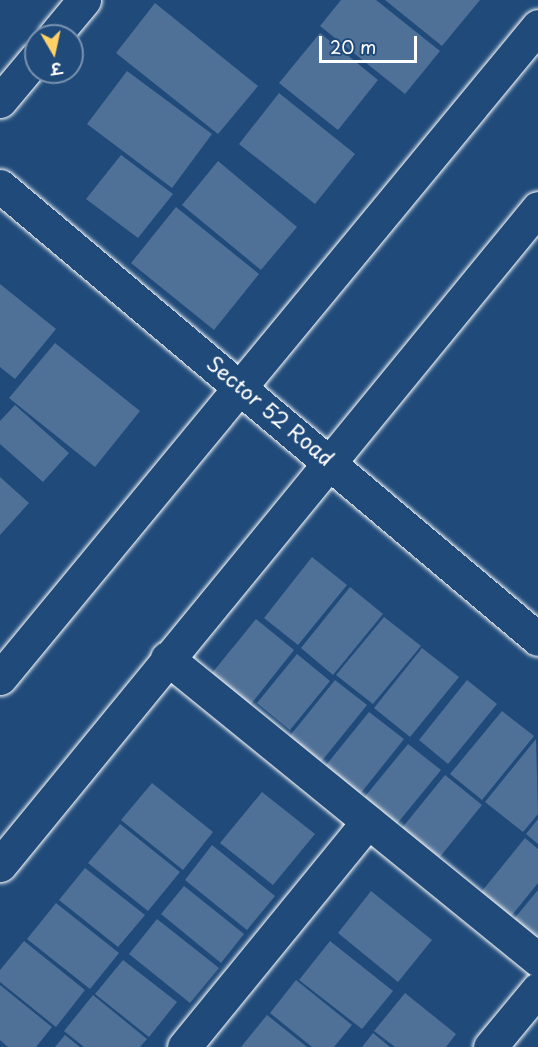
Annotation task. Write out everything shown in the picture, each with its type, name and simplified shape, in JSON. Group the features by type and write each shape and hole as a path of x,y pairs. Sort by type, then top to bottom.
{"street":[{"path":"64,24 84,0"},
{"path":"0,678 538,26"},
{"path":"0,101 24,72"},
{"name":"Sector 52 Road","path":"0,186 329,458 538,639"},
{"path":"0,865 329,458 538,208"},
{"path":"167,657 538,960"},
{"path":"184,1047 368,821"},
{"path":"490,1047 538,989"}],"building":[{"path":"341,0 376,0 440,51 405,94 320,26"},
{"path":"385,0 480,0 442,46"},
{"path":"155,3 258,86 218,134 116,53"},
{"path":"320,33 378,80 338,130 279,83"},
{"path":"127,71 212,134 172,188 87,124"},
{"path":"279,93 355,154 315,204 239,144"},
{"path":"121,155 173,194 138,238 86,199"},
{"path":"218,161 297,227 261,270 182,205"},
{"path":"176,207 259,274 214,330 131,263"},
{"path":"0,284 56,329 15,379 0,367"},
{"path":"55,343 140,411 95,467 9,398"},
{"path":"15,405 69,453 43,482 0,444 0,421"},
{"path":"0,477 29,503 0,535"},
{"path":"312,557 347,585 298,645 264,618"},
{"path":"350,587 383,614 333,675 301,648"},
{"path":"384,617 421,646 373,704 336,675"},
{"path":"256,619 294,650 247,709 208,678"},
{"path":"422,648 459,677 410,737 374,708"},
{"path":"297,654 330,681 290,730 257,703"},
{"path":"335,680 367,705 321,762 289,737"},
{"path":"467,680 497,704 448,764 419,740"},
{"path":"502,711 534,736 482,800 450,774"},
{"path":"369,712 404,739 357,798 322,770"},
{"path":"536,739 538,814 523,832 485,802"},
{"path":"408,744 441,770 396,825 363,799"},
{"path":"445,775 482,805 435,863 398,833"},
{"path":"152,783 213,832 183,870 121,820"},
{"path":"262,792 315,834 273,885 220,843"},
{"path":"538,819 538,844 526,834"},
{"path":"120,824 180,872 148,911 88,863"},
{"path":"525,838 538,849 538,883 508,920 478,896"},
{"path":"212,845 275,896 247,930 185,880"},
{"path":"85,868 145,915 118,947 59,900"},
{"path":"184,886 244,934 221,963 161,914"},
{"path":"538,890 538,948 509,925"},
{"path":"371,891 432,940 398,982 338,933"},
{"path":"56,903 119,953 90,989 27,939"},
{"path":"157,919 219,968 190,1003 129,954"},
{"path":"24,941 85,990 56,1027 0,982 0,970"},
{"path":"330,941 393,991 362,1029 299,980"},
{"path":"123,960 177,1002 149,1037 95,994"},
{"path":"296,980 352,1025 334,1047 312,1047 270,1013"},
{"path":"0,985 52,1027 36,1047 8,1047 0,1040"},
{"path":"405,993 456,1034 446,1047 395,1047 374,1031"},
{"path":"93,995 147,1039 140,1047 84,1047 64,1031"},
{"path":"267,1015 307,1047 241,1047"},
{"path":"373,1033 390,1047 362,1047"},
{"path":"65,1035 80,1047 55,1047"}]}
